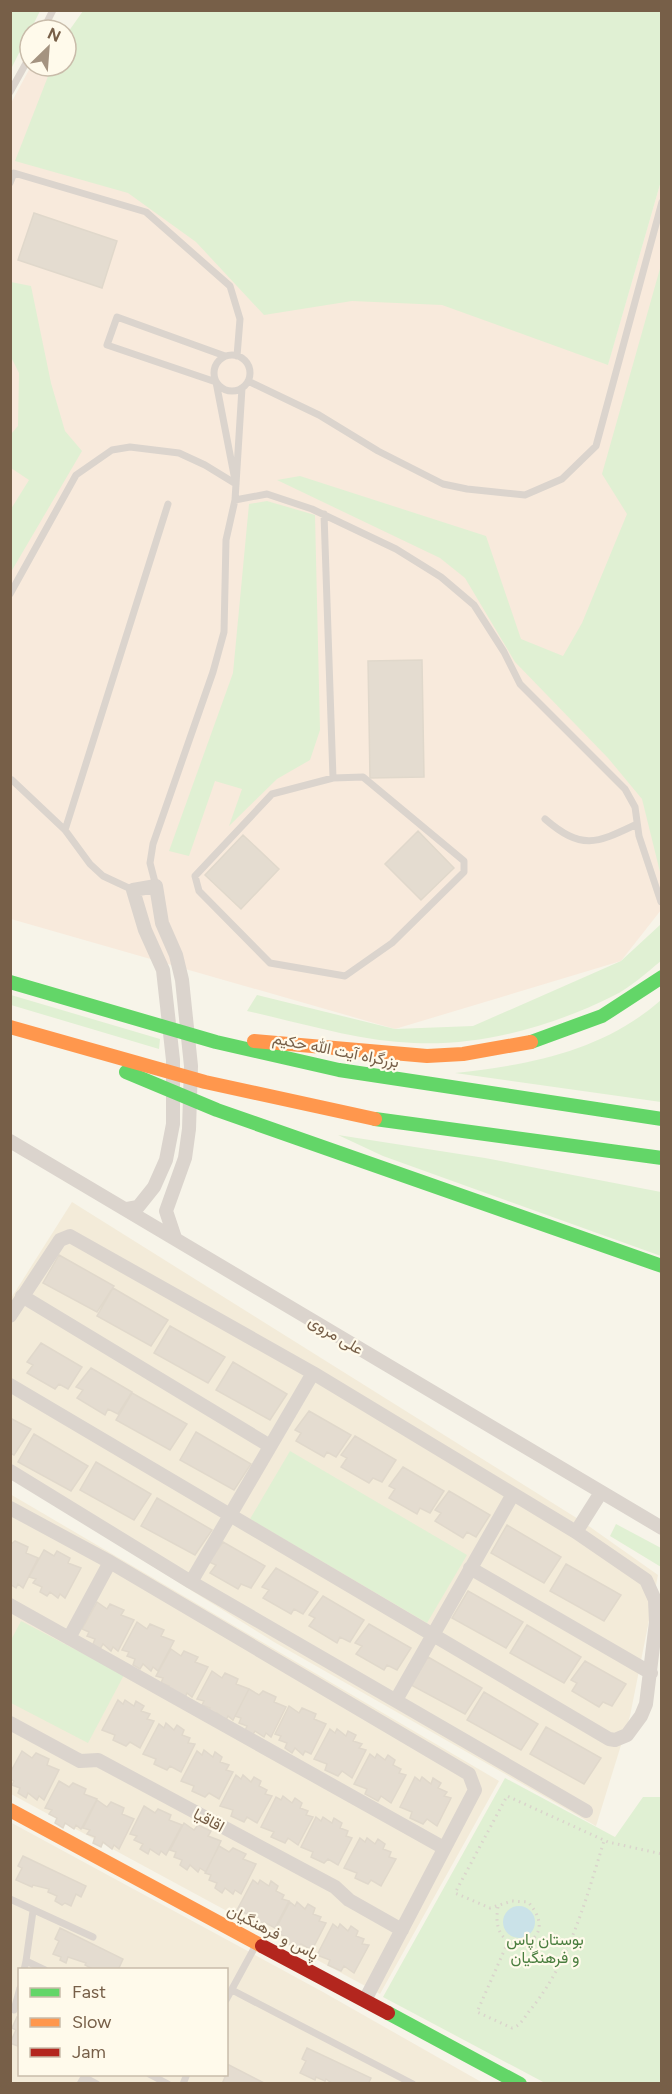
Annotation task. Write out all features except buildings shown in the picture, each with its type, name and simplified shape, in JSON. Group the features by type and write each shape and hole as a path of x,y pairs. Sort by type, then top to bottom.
{"main road":[{"path":"216,1042 291,1040 357,1050 429,1055 500,1048 530,1043 586,1026 613,1013 662,976"},
{"name":"بزرگراه آیت الله حکیم","path":"10,982 216,1042 339,1070 662,1119"},
{"path":"10,1027 213,1084 323,1109 627,1168"},
{"path":"61,1043 156,1086 217,1110 662,1266"},
{"path":"422,1127 662,1158"},
{"name":"پاس و فرهنگیان","path":"10,1810 520,2084"}],"street":[{"path":"127,1209 138,1207 154,1186 166,1160 173,1124 173,1060 163,970 145,930 133,890 156,886 162,923 176,955 182,980 191,1066 189,1129 185,1158 166,1210 175,1238"},
{"path":"145,930 162,923"},
{"name":"علی مروی","path":"10,1141 600,1494 662,1528"},
{"path":"10,1316 60,1240 70,1236 313,1373 576,1532 639,1575 653,1590 656,1622 651,1673 646,1704 641,1716 627,1735 615,1740 10,1385"},
{"path":"22,1296 270,1446"},
{"path":"191,1582 313,1373"},
{"path":"10,1471 191,1582 586,1811"},
{"path":"396,1700 513,1494"},
{"path":"576,1532 600,1494"},
{"path":"10,1508 110,1562 469,1774 475,1790 364,2000"},
{"path":"69,1638 110,1562"},
{"path":"471,1568 651,1673"},
{"path":"10,1605 444,1848"},
{"name":"اقاقیا","path":"10,1723 80,1761 98,1760 335,1887 349,1900 402,1930"}],"lane":[{"path":"10,92 18,78"},
{"path":"10,183 14,173 146,212 230,286 240,319 237,356"},
{"path":"248,381 319,415 378,451 443,484 525,495 562,479 596,446 661,202"},
{"path":"156,886 150,863 153,844 213,672 224,632 226,540 235,500 242,388 248,381 249,368 237,356 225,356 117,317 107,345 216,382 225,390 242,388"},
{"path":"225,356 219,359 213,370 236,484"},
{"path":"10,594 75,475 112,450 130,447 179,453 205,465 236,484"},
{"path":"235,500 267,494 324,514 396,549 441,578 474,605 504,652 520,684 625,789 635,807 637,824 661,902"},
{"path":"65,830 168,504"},
{"path":"324,514 333,778"},
{"path":"363,777 464,861 464,872 392,943 345,976 270,963 199,891 195,876 272,794 333,778 363,777"},
{"path":"12,780 65,830 90,864 103,876 133,890"},
{"path":"545,819 572,839 587,843 606,839 637,824"},
{"path":"10,1899 93,1936"},
{"path":"24,1968 33,1911"},
{"path":"228,1997 257,1942"},
{"path":"26,1961 41,1968"},
{"path":"232,1990 413,2084"},
{"path":"153,2076 168,2084"},
{"path":"80,2084 84,2077 97,2084"}],"path":[{"path":"498,1907 496,1920 499,1932 508,1942 519,1946 532,1941 538,1932 540,1922 537,1912 528,1902 512,1901 490,1908 455,1893 507,1796 604,1840 634,1850 662,1854"},
{"path":"508,1942 477,2012 512,2028 517,2026 537,2003 564,1956 584,1906 604,1840"}],"shaded area":[{"path":"78,73 608,364 661,181 661,910 621,961 395,1029 11,919 10,105 25,78 78,78"},
{"path":"72,1202 583,1522 658,1575 630,1716 596,1826 274,1642 11,1478 10,1300"},
{"path":"10,1494 499,1781 380,1994 11,1794"},
{"path":"10,1822 323,1992 483,2083 11,2083"}],"green space":[{"path":"10,11 40,11 36,18 18,18 18,55 10,69"},
{"path":"83,11 661,11 661,181 608,365 442,305 352,301 264,315 196,242 128,193 15,161 47,78 78,78 78,18"},
{"path":"661,265 661,876 642,799 608,758 515,662 465,578 440,558 277,480 300,476 486,536 521,639 563,656 582,623 627,514 602,474"},
{"path":"11,282 31,286 51,383 65,431 82,451 11,572 11,509 29,480 11,468 11,434 18,426 19,373 11,357"},
{"path":"267,501 315,515 320,730 310,760 277,779 229,826 242,789 215,781 189,856 169,851 233,673 249,504"},
{"path":"661,924 661,961 626,989 590,1007 516,1032 465,1041 393,1042 351,1035 247,1011 257,995 395,1029 473,1026 621,961"},
{"path":"11,995 160,1039 159,1049 11,1005"},
{"path":"661,1000 661,1102 455,1073 511,1065 564,1053 615,1032"},
{"path":"338,1135 485,1158 661,1192 661,1256 383,1156"},
{"path":"290,1451 467,1555 427,1623 250,1519"},
{"path":"616,1524 661,1548 661,1567 610,1536"},
{"path":"21,1621 124,1675 88,1743 11,1703 10,1642"},
{"name":"بوستان پاس و فرهنگیان","path":"505,1778 615,1837 643,1797 661,1797 661,2083 545,2083 383,1997"}],"water":[{"path":"519,1906 530,1911 535,1922 530,1933 519,1938 508,1933 503,1922 508,1911"}],"traffic: fast":[{"path":"531,1042 602,1016 662,977"},
{"path":"10,982 216,1042 339,1070 662,1119"},
{"path":"126,1072 217,1110 662,1266"},
{"path":"375,1119 662,1158"},
{"path":"388,2013 520,2084"}],"traffic: slow":[{"path":"10,1027 205,1082 375,1119"},
{"path":"254,1041 427,1056 463,1054 531,1042"},
{"path":"10,1810 262,1946"}],"traffic: jam":[{"path":"262,1946 388,2013"}]}
